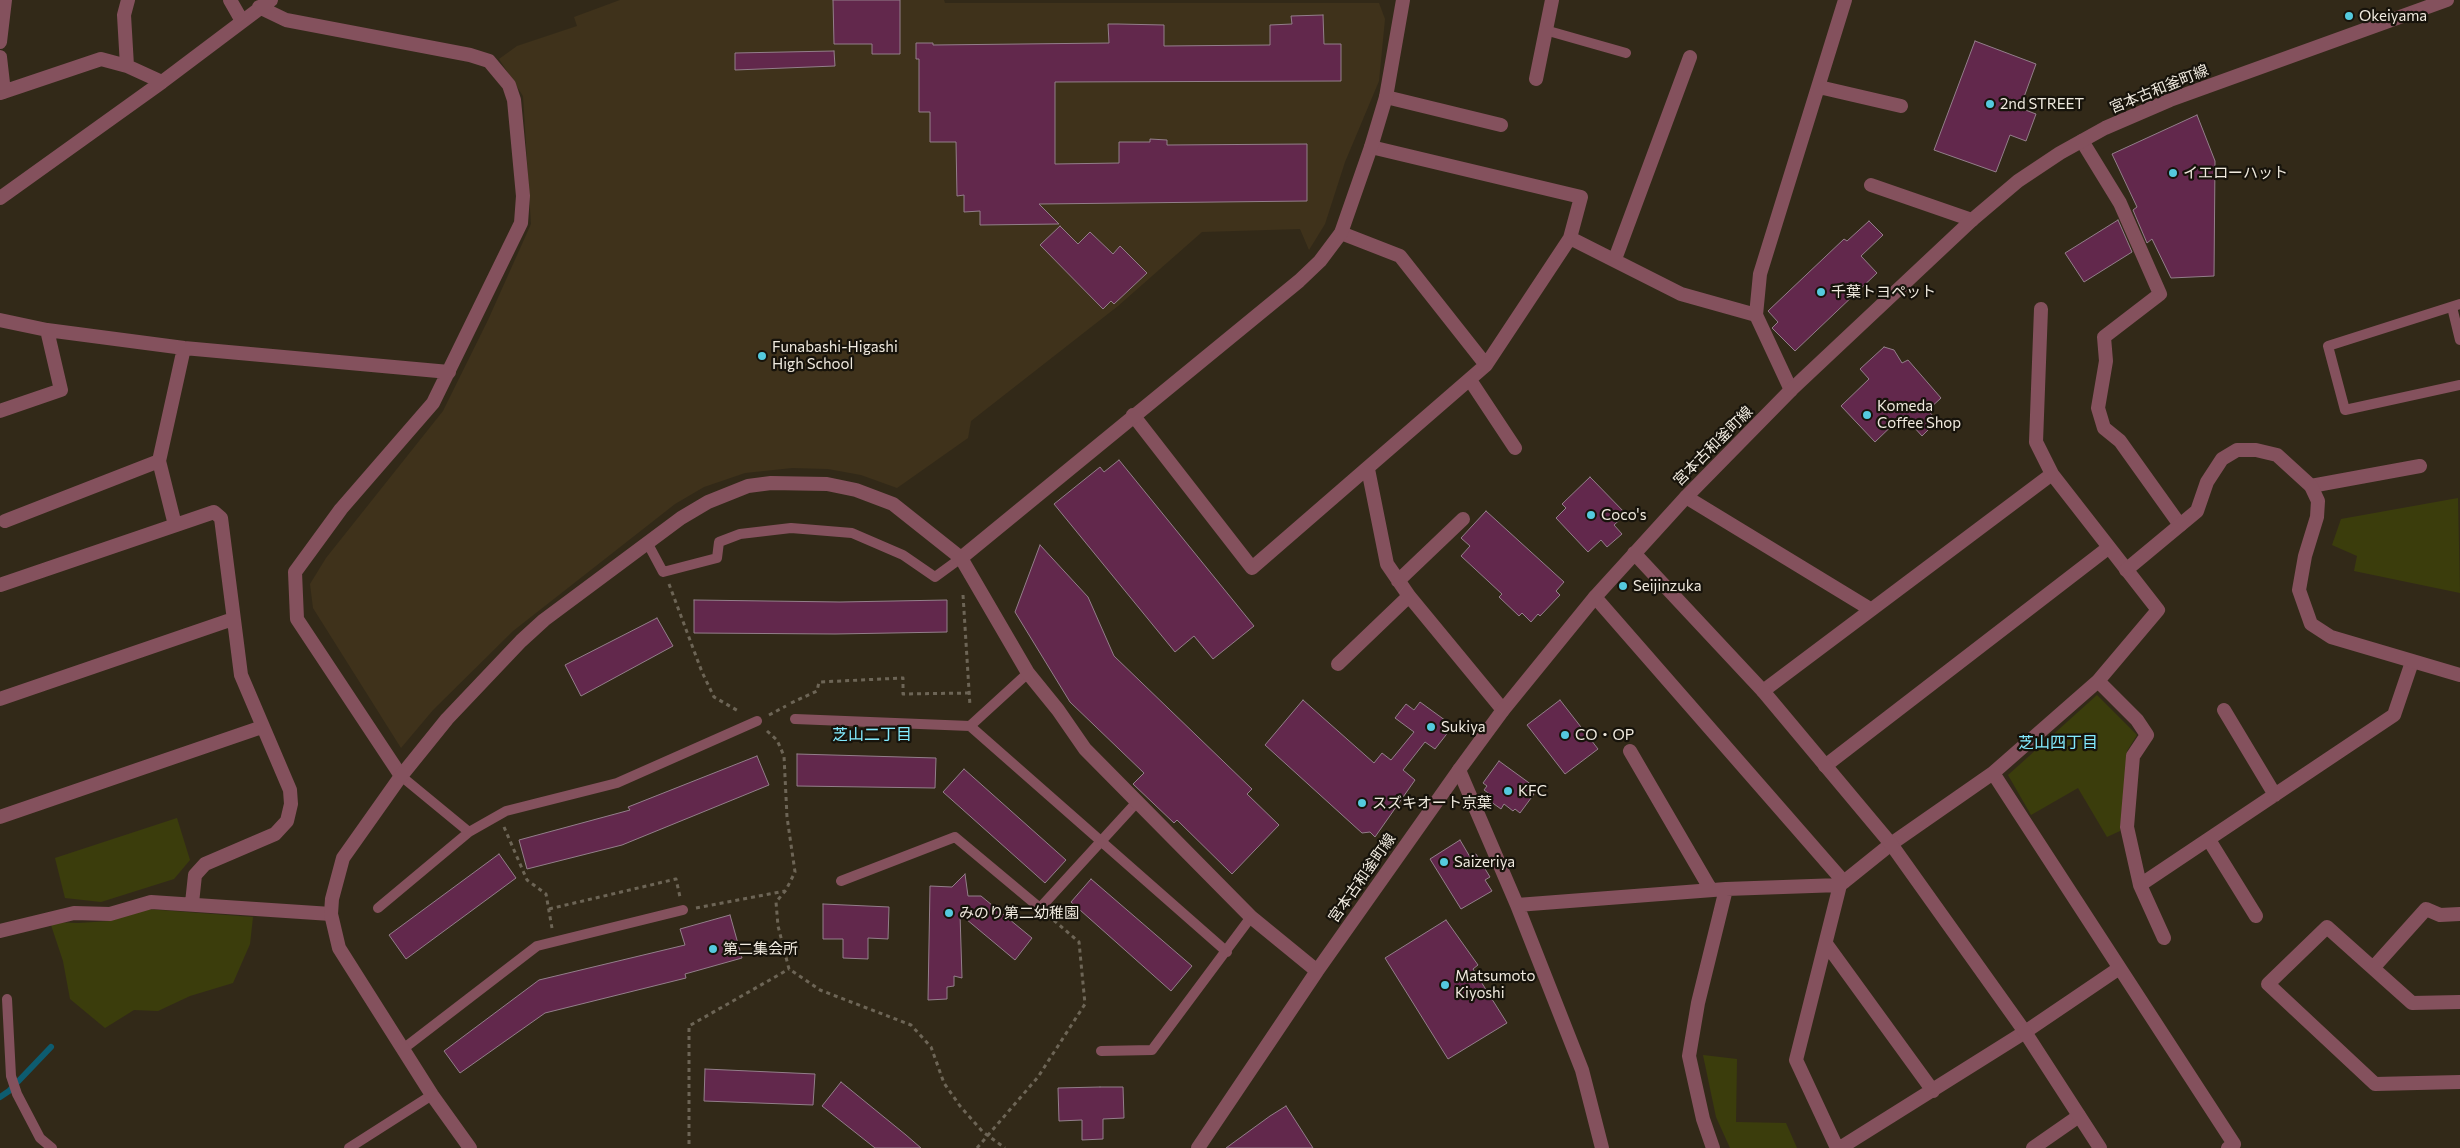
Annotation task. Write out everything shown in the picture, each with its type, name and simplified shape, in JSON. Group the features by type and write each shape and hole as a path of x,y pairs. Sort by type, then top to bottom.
{"street":[{"path":"0,42 5,0"},
{"path":"127,66 124,15 128,0"},
{"path":"230,0 242,21"},
{"path":"961,558 1320,262 1341,232 1371,147 1386,97 1403,0"},
{"path":"1536,79 1552,0"},
{"path":"1791,390 1756,315 1760,274 1845,0"},
{"name":"宮本古和釜町線","path":"1198,1148 1317,971 1459,770 1503,710 1596,597 1686,497 1791,390 1972,220 2018,182 2060,153 2170,100 2447,0"},
{"path":"0,198 162,82 265,3 286,20 470,55 489,61 510,85 514,100 522,178 521,223 433,402 341,509 294,572 297,619 401,776"},
{"path":"0,57 2,93 101,59 127,66 162,82"},
{"path":"1615,259 1690,57"},
{"path":"1819,87 1901,106"},
{"path":"1386,97 1501,125"},
{"path":"2082,141 2120,203 2160,294 2104,337 2106,361 2098,408 2104,428 2120,441 2180,525"},
{"path":"1133,415 1252,568 1486,365 1570,238 1581,197 1371,147"},
{"path":"1871,185 1972,220"},
{"path":"1341,232 1400,256 1486,365"},
{"path":"1570,238 1615,259 1681,294 1756,315"},
{"path":"1517,905 1710,890 1842,884 1891,844 1992,773 2098,681 2158,610 2052,474 2036,442 2041,309"},
{"path":"0,320 47,330 184,348 449,372"},
{"path":"0,411 61,390 47,330"},
{"path":"175,525 160,461 184,348"},
{"path":"1470,380 1514,448"},
{"path":"2126,570 2197,511 2207,482 2222,459 2237,450 2256,450 2277,455 2311,486 2318,501 2317,517 2299,590 2311,624 2331,637 2460,675"},
{"path":"6,521 160,461"},
{"path":"2311,486 2420,466"},
{"path":"1368,469 1387,564 1409,596 1503,710"},
{"path":"1763,691 2052,474"},
{"path":"470,1148 432,1095 339,948 331,914 332,899 343,858 401,776 465,699 521,641 544,620 681,518 708,502 748,486 771,483 827,484 856,490 893,504 961,558 1028,673 1086,749 1251,917 1317,971"},
{"path":"1686,497 1870,609"},
{"path":"0,585 214,512 222,518 241,675 290,790 291,804 287,821 275,834 205,864 195,875 192,903"},
{"path":"1398,581 1462,519"},
{"path":"1825,766 2108,548"},
{"path":"1634,553 1763,691 1891,844 2025,1032 2100,1148"},
{"path":"1338,664 1409,596"},
{"path":"1596,597 1842,884"},
{"path":"0,699 233,619"},
{"path":"2140,885 2394,715 2412,662"},
{"path":"2098,681 2137,720 2147,735 2133,756 2127,827 2140,885 2164,938"},
{"path":"2224,710 2275,795"},
{"path":"0,817 262,728"},
{"path":"1630,751 1710,890"},
{"path":"1459,770 1517,905 1582,1070 1602,1148"},
{"path":"1992,773 2118,969 2234,1144 2228,1148"},
{"path":"2209,840 2256,916"},
{"path":"1842,884 1796,1060 1839,1148 2025,1032 2118,969"},
{"path":"1713,1148 1703,1119 1689,1056 1698,1003 1726,889"},
{"path":"0,932 74,913 110,914 151,902 192,903 331,914"},
{"path":"2373,968 2426,909 2440,915 2460,914"},
{"path":"2460,1002 2412,1003 2327,927 2268,984 2375,1084 2460,1082"},
{"path":"1827,945 1933,1091"},
{"path":"2033,1148 2079,1116"}],"lane":[{"path":"1545,30 1626,53"},
{"path":"2460,340 2456,305 2328,346 2345,410 2460,385"},
{"path":"648,544 664,572 717,558 719,542 740,534 791,528 852,533 903,555 935,578 961,558"},
{"path":"970,726 1028,673"},
{"path":"795,719 970,726 1227,952"},
{"path":"378,908 469,832 506,811 618,783 757,721"},
{"path":"401,776 469,832"},
{"path":"841,881 955,837 1040,908 1138,802"},
{"path":"402,1049 537,946 683,910"},
{"path":"1101,1051 1152,1050 1227,952 1251,917"},
{"path":"6,999 11,1076 17,1094 40,1138 52,1148"},
{"path":"349,1148 432,1095"}],"path":[{"path":"664,572 702,672 714,697 757,721 777,740 784,756 787,817 794,872 786,890 776,902 778,926 789,969 820,990 911,1025 931,1048 944,1083 960,1106 988,1135 1006,1148"},
{"path":"962,589 970,693 970,726"},
{"path":"757,721 817,691 819,682 903,678 903,694 970,693"},
{"path":"498,816 527,880 546,894 555,941"},
{"path":"977,1148 1038,1077 1086,1004 1079,942 1040,908"},
{"path":"689,1144 689,1026 789,969"}],"shaded area":[{"name":"Funabashi-Higashi High School","path":"620,0 944,0 945,3 1379,3 1385,19 1379,81 1345,162 1325,224 1309,250 1300,229 1202,232 1118,306 971,421 968,438 897,488 861,475 828,469 792,468 745,473 704,487 675,504 513,631 433,710 401,748 313,608 310,584 326,558 443,411 488,320 531,224 523,96 499,59 517,46 577,26 574,17"},
{"path":"2458,498 2460,593 2354,571 2357,556 2332,545 2341,519"},
{"path":"2097,695 2137,735 2127,751 2120,831 2107,837 2078,788 2031,815 2008,775"},
{"path":"177,818 190,860 174,879 101,902 65,898 55,858"},
{"path":"146,909 253,917 250,944 233,983 190,996 158,1011 134,1010 105,1028 70,999 63,961 50,922 110,921"},
{"path":"1703,1055 1737,1059 1736,1122 1786,1123 1797,1148 1730,1148 1716,1117"}],"building":[{"path":"833,0 900,0 900,54 872,54 872,44 834,44"},
{"path":"1323,15 1324,44 1341,44 1341,81 1055,82 1055,164 1119,163 1119,142 1150,142 1150,139 1167,140 1167,145 1307,144 1307,201 1039,204 1059,224 980,225 980,211 964,212 964,195 957,196 956,142 930,142 930,112 919,112 919,59 916,59 916,43 933,43 933,45 1109,43 1108,24 1118,24 1164,25 1164,46 1270,45 1270,25 1292,24 1291,16"},
{"path":"1975,41 2036,64 2020,108 2036,114 2026,141 2010,135 1996,172 1934,150"},
{"path":"834,51 835,66 735,70 735,53"},
{"path":"2197,115 2215,161 2214,276 2171,278 2152,239 2147,243 2133,210 2137,207 2112,154"},
{"path":"2118,220 2132,252 2084,282 2065,253"},
{"path":"1869,221 1883,235 1861,256 1877,273 1795,351 1772,328 1778,322 1768,311 1844,239 1847,241"},
{"path":"1060,226 1078,244 1090,232 1113,254 1120,246 1147,273 1114,304 1111,301 1103,309 1040,245"},
{"path":"1884,347 1894,350 1902,363 1908,360 1941,398 1928,410 1937,421 1922,436 1903,415 1875,442 1841,406 1869,379 1860,369"},
{"path":"1119,460 1254,626 1213,659 1194,636 1175,652 1054,504 1100,467 1104,472"},
{"path":"1590,477 1626,514 1614,525 1622,534 1607,547 1601,540 1588,552 1556,518 1566,508 1562,504"},
{"path":"1486,511 1564,582 1556,591 1560,595 1540,616 1538,614 1531,622 1522,613 1519,616 1499,597 1502,594 1461,556 1470,546 1461,538"},
{"path":"1040,545 1088,597 1114,656 1252,789 1247,794 1279,825 1232,874 1177,820 1174,823 1133,784 1144,773 1070,702 1015,612"},
{"path":"694,600 840,602 947,600 947,632 835,634 694,633"},
{"path":"657,618 673,646 581,696 565,665"},
{"path":"1303,700 1374,763 1382,753 1391,760 1414,732 1395,718 1406,704 1414,710 1420,702 1453,726 1435,749 1425,742 1403,770 1415,780 1375,837 1370,832 1362,833 1265,745"},
{"path":"1560,700 1598,749 1565,774 1527,725"},
{"path":"797,754 936,758 935,788 797,786"},
{"path":"757,756 769,785 622,845 527,869 519,840 630,810 628,807"},
{"path":"1499,761 1532,785 1529,790 1534,794 1520,813 1515,809 1513,811 1504,804 1501,809 1487,799 1491,795 1484,790 1487,786 1483,783"},
{"path":"964,769 1066,860 1045,883 943,792"},
{"path":"1460,840 1470,857 1476,854 1490,877 1485,880 1492,891 1461,909 1430,859"},
{"path":"499,854 516,878 406,959 389,935"},
{"path":"965,874 968,896 981,896 1032,938 1015,960 960,914 962,978 954,976 954,986 947,987 947,999 928,1000 930,886 952,887"},
{"path":"1091,879 1192,966 1171,991 1071,902"},
{"path":"823,904 889,907 888,939 868,938 868,959 843,958 843,939 823,939"},
{"path":"730,915 742,958 685,974 686,978 545,1013 460,1073 444,1051 539,980 685,945 680,929"},
{"path":"1446,920 1478,965 1473,969 1507,1023 1448,1059 1385,958"},
{"path":"705,1069 815,1074 813,1105 704,1101"},
{"path":"841,1082 921,1148 875,1148 822,1106"},
{"path":"1123,1087 1124,1118 1103,1119 1103,1139 1082,1140 1082,1120 1059,1121 1058,1088"},
{"path":"1286,1106 1313,1148 1226,1148 1270,1116"}],"waterway":[{"path":"0,1097 9,1091 51,1047"}],"place":[{"name":"Okeiyama","path":"2349,16"},
{"name":"2nd STREET","path":"1990,104"},
{"name":"イエローハット","path":"2173,173"},
{"name":"千葉トヨペット","path":"1821,292"},
{"name":"Funabashi-Higashi High School","path":"762,356"},
{"name":"Komeda Coffee Shop","path":"1867,415"},
{"name":"Coco's","path":"1591,515"},
{"name":"Seijinzuka","path":"1623,586"},
{"name":"Sukiya","path":"1431,727"},
{"name":"CO・OP","path":"1565,735"},
{"name":"KFC","path":"1508,791"},
{"name":"スズキオート京葉","path":"1362,803"},
{"name":"Saizeriya","path":"1444,862"},
{"name":"みのり第二幼稚園","path":"949,913"},
{"name":"第二集会所","path":"713,949"},
{"name":"Matsumoto Kiyoshi","path":"1445,985"}],"district":[{"name":"芝山二丁目","path":"872,735"},
{"name":"芝山四丁目","path":"2058,743"}]}
